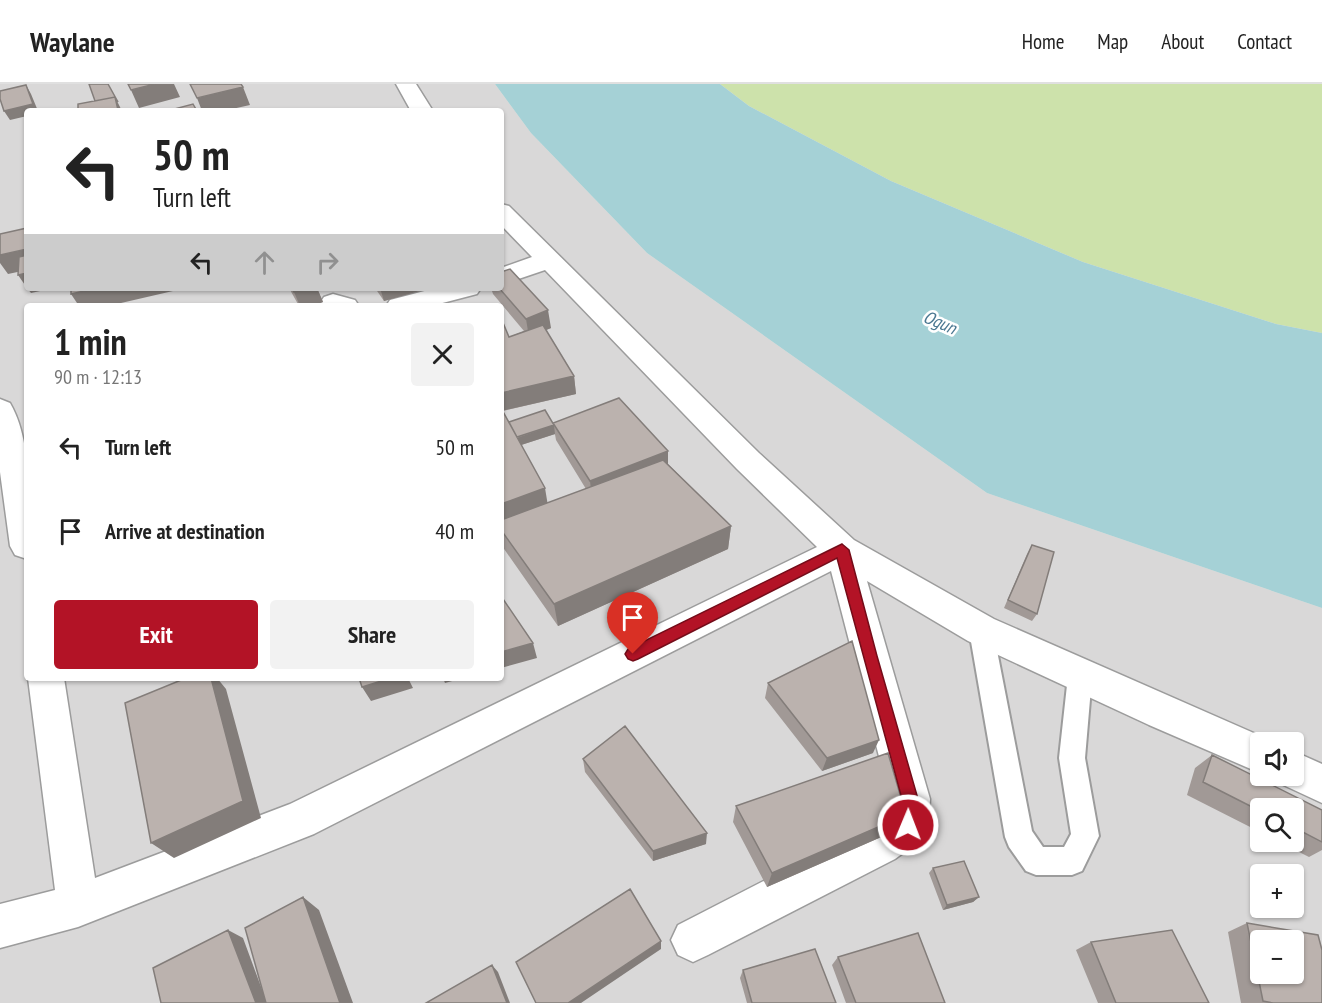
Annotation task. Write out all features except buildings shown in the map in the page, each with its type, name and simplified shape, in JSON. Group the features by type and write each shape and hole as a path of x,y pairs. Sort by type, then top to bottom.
{"street":[{"path":"406,84 420,108"},
{"path":"504,214 748,461 842,550 981,630 1250,751"},
{"path":"504,276 548,260"},
{"path":"410,303 456,291"},
{"path":"0,410 9,481 24,535"},
{"path":"0,926 78,906 300,820 842,550"},
{"path":"693,940 880,844 908,825 910,799 869,656 842,550"},
{"path":"46,681 78,906"},
{"path":"1304,775 1322,784"}],"lane":[{"path":"981,630 1019,837 1036,861 1072,861 1085,836 1072,758 1080,676"}],"shaded area":[{"path":"0,84 495,84 531,133 647,253 987,493 1322,608 1322,1003 0,1003"}],"green space":[{"path":"720,84 1322,84 1322,333 1276,324 1083,262 891,181 749,106"}],"water":[{"name":"Ogun","path":"495,84 720,84 749,106 891,181 1083,262 1276,324 1322,333 1322,608 987,493 647,253 531,133"}],"route":[{"path":"633,654 842,550 869,656 910,799 908,825"}]}
